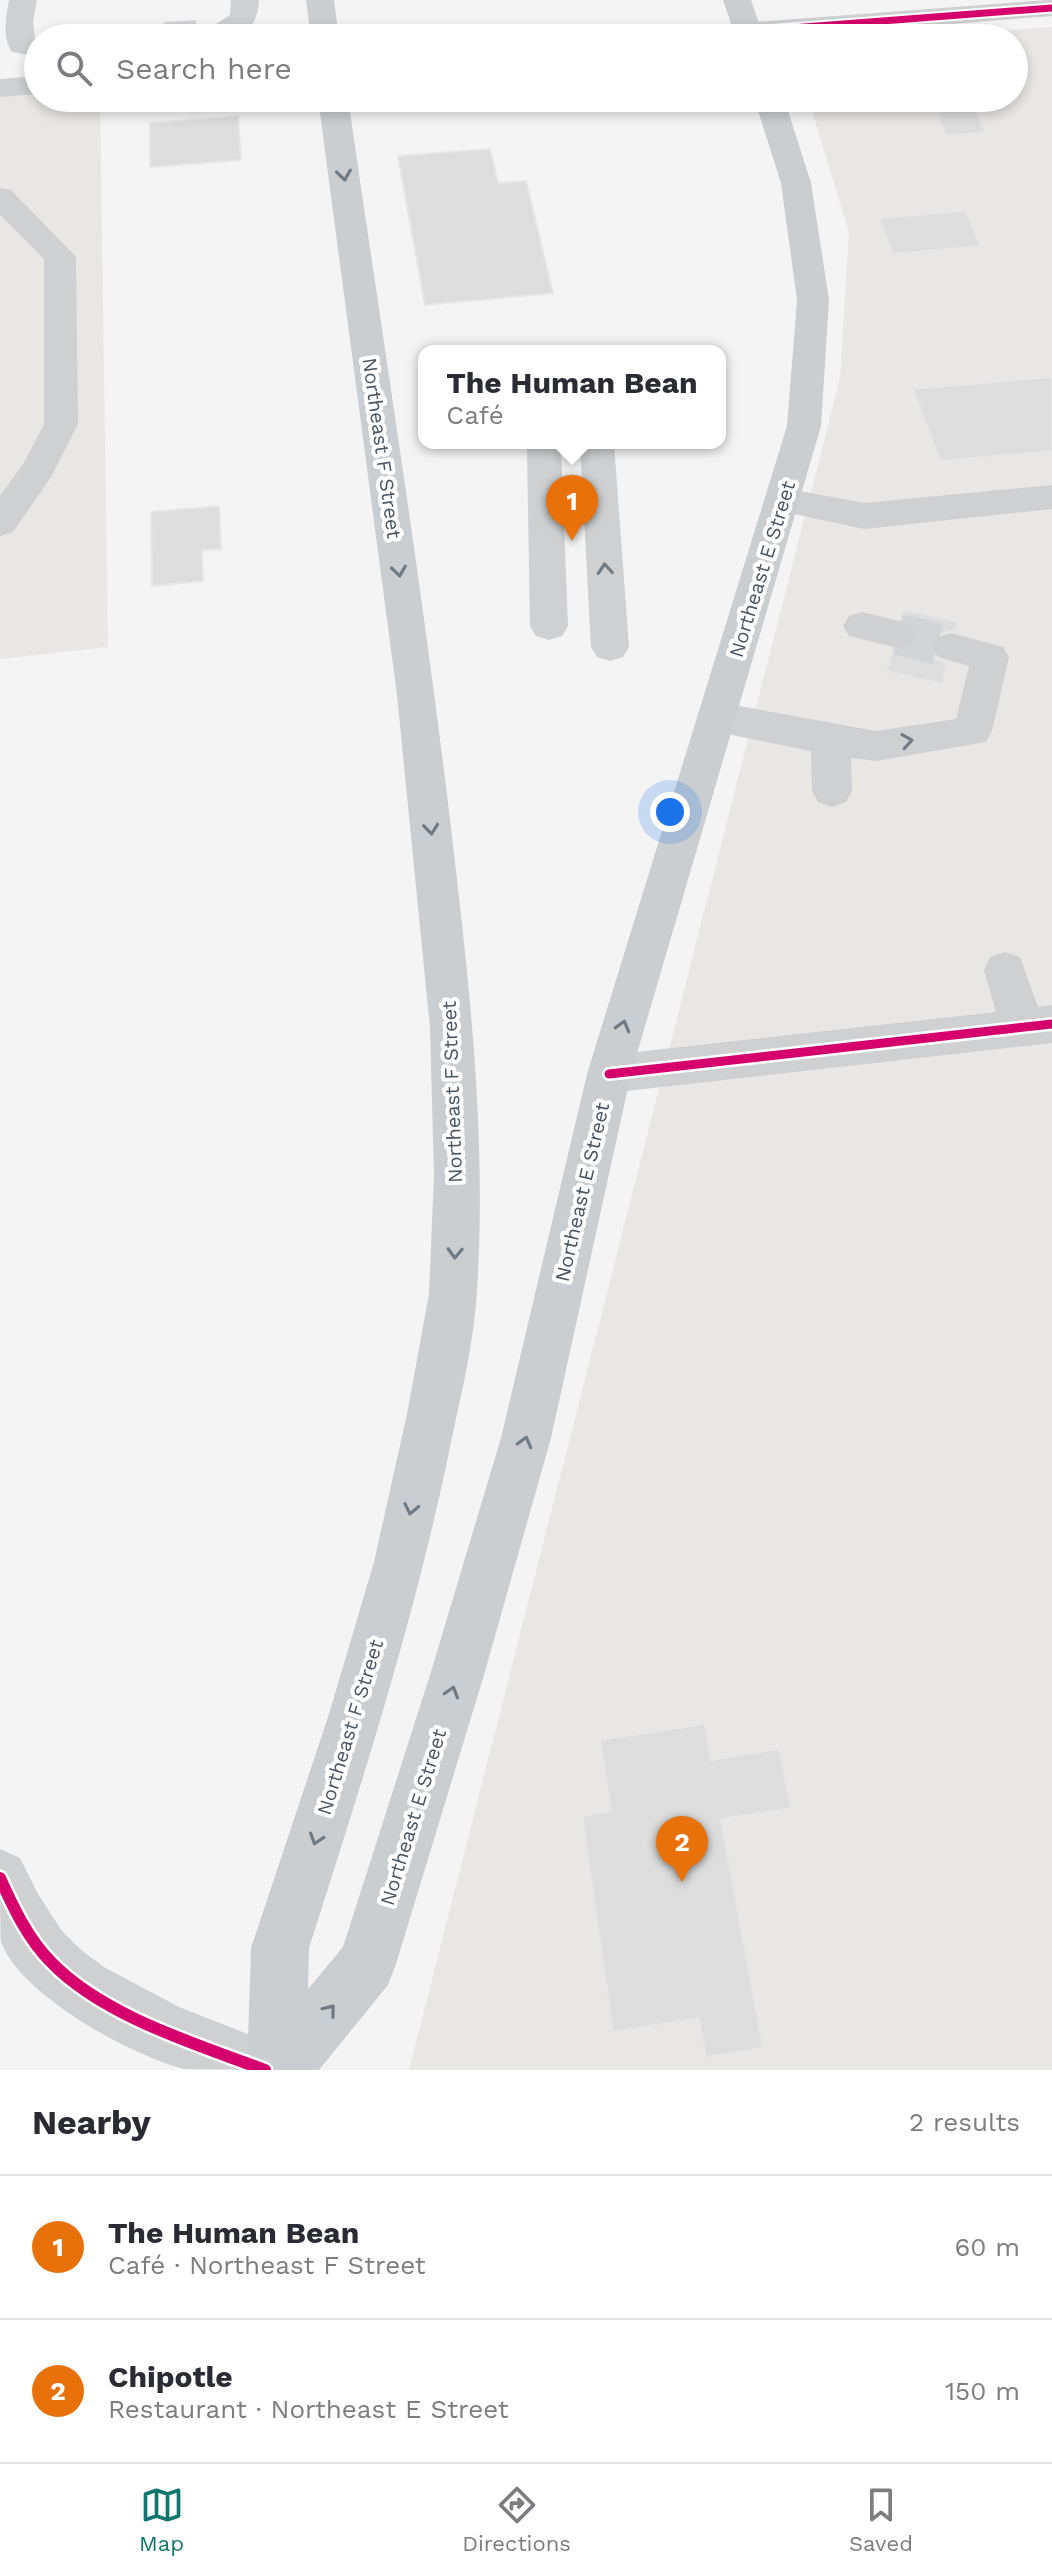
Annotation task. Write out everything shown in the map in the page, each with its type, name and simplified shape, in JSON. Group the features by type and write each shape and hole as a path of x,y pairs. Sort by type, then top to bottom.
{"main road":[{"path":"320,0 323,24"},
{"path":"737,0 745,24"},
{"name":"Northeast F Street","path":"279,2070 280,1948 356,1714 400,1562 453,1294 457,1189 452,1028 416,695 335,112"},
{"name":"Northeast E Street","path":"279,2070 367,1964 457,1675 526,1438 609,1074 804,426 813,300 796,183 773,112"}],"street":[{"path":"23,0 19,22 24,46"},
{"path":"235,24 244,18 245,0"},
{"path":"872,24 1052,8"},
{"path":"0,88 24,86"},
{"path":"0,197 60,257 61,379 61,424 39,468 0,523"},
{"path":"544,449 549,626"},
{"path":"597,449 610,647"},
{"path":"784,500 864,516 1052,497"},
{"path":"862,626 898,634"},
{"path":"717,717 876,746 972,731 990,657 951,647"},
{"path":"830,740 832,791"},
{"path":"609,1074 1037,1025 1005,970"},
{"path":"0,1878 17,1915 58,1969 145,2025 265,2070"}],"shaded area":[{"path":"1052,27 1052,2070 409,2070 840,378 849,232 812,112 1028,112 1028,29"},
{"path":"24,95 24,112 100,112 108,647 0,659 0,97"}],"building":[{"path":"937,112 977,112 985,133 946,135"},
{"path":"238,116 241,160 150,167 150,123"},
{"path":"490,149 498,183 526,181 553,293 425,305 398,156"},
{"path":"966,211 981,246 893,254 879,218"},
{"path":"1052,377 1052,451 940,461 913,389"},
{"path":"219,506 221,549 202,550 203,581 152,586 151,512"},
{"path":"905,610 958,622 955,631 937,634 929,645 935,659 947,663 942,684 887,671 893,650 912,647 920,636 914,622 902,619"},
{"path":"705,1724 711,1760 779,1749 791,1808 721,1819 763,2048 706,2057 699,2018 613,2032 582,1816 611,1811 600,1740"}],"tunnel":[{"path":"898,634 951,647"}],"cycle path":[{"path":"843,24 1052,8"},
{"path":"609,1074 1052,1024"},
{"path":"0,1878 33,1940 50,1962 83,1988 133,2016 265,2070"}],"place":[{"name":"The Human Bean","path":"572,541"},
{"name":"Chipotle","path":"682,1882"}]}
